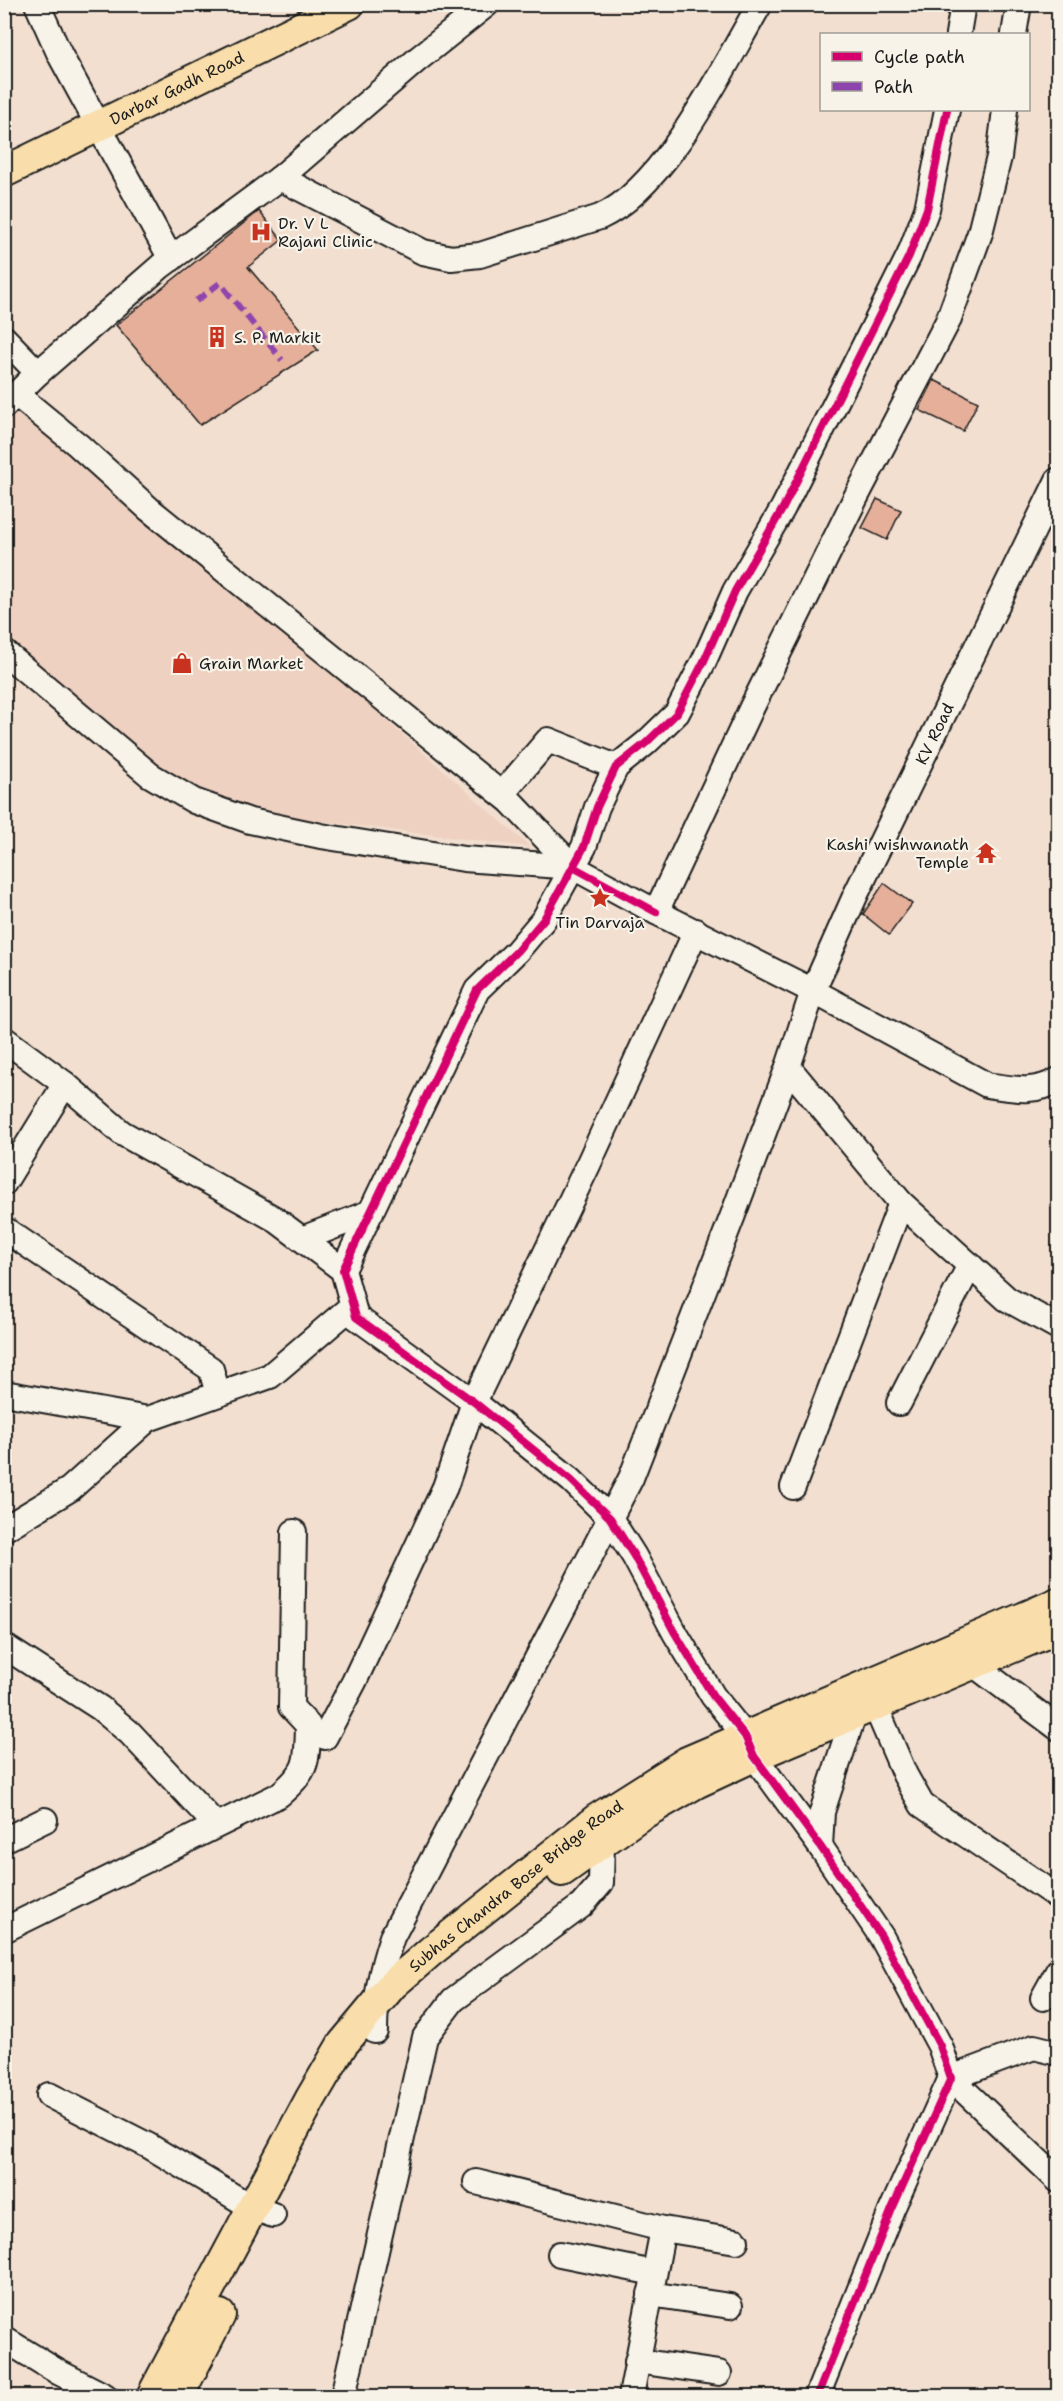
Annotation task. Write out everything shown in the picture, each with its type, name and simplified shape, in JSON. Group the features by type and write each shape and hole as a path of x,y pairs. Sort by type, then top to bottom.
{"main road":[{"name":"Darbar Gadh Road","path":"4,172 349,4"},
{"name":"Subhas Chandra Bose Bridge Road","path":"375,2017 394,2010 526,1899 602,1842 639,1816 696,1783 749,1746 1059,1603"},
{"name":"Subhas Chandra Bose Bridge Road","path":"169,2390 263,2211 342,2045 375,2017 430,1952 597,1819 687,1762 749,1746 865,1710 1059,1628"}],"street":[{"path":"37,4 60,56 171,259"},
{"path":"487,4 418,59 280,178 171,259 10,400 78,445 176,531 502,794 573,867 656,912 813,991 987,1085 1019,1090 1046,1088 1059,1080"},
{"path":"280,178 423,252 451,258 480,255 600,217 616,210 629,200 660,165 688,127 760,4"},
{"path":"958,33 963,4"},
{"path":"1014,33 1019,4"},
{"path":"947,111 927,210 909,256 783,508 735,591 704,661 677,713 646,743 616,767 597,807 585,847 544,919 517,951 477,990 343,1270 351,1307 356,1317 474,1402 571,1480 610,1518 713,1696 881,1936 940,2046 951,2078 1059,2180"},
{"path":"656,912 752,707 855,499 948,321 980,233 999,157 1005,111"},
{"path":"4,338 38,374"},
{"name":"KV Road","path":"375,2017 380,1973 392,1937 631,1478 788,1066 813,991 856,894 1059,480"},
{"path":"4,652 150,775 194,801 250,820 321,836 464,859 573,867"},
{"path":"502,794 548,740 616,767"},
{"path":"325,1737 445,1487 474,1402 588,1165 696,932"},
{"path":"4,1039 65,1084 122,1133 276,1219 343,1270"},
{"path":"788,1066 901,1203 1007,1299 1059,1327"},
{"path":"4,1183 65,1084"},
{"path":"793,1487 901,1203"},
{"path":"302,1239 371,1212"},
{"path":"4,1229 211,1369 218,1394"},
{"path":"898,1403 970,1265"},
{"path":"4,1529 70,1489 148,1419 270,1376 351,1307"},
{"path":"4,1393 148,1419"},
{"path":"4,1930 279,1795 295,1781 307,1762 308,1725 291,1707 294,1532"},
{"path":"4,1646 100,1708 130,1733 216,1825"},
{"path":"973,1664 1059,1728"},
{"path":"820,1846 822,1812 865,1710"},
{"path":"865,1710 922,1805 1059,1897"},
{"path":"4,1840 45,1820"},
{"path":"343,2397 425,2037 453,2000 581,1906 601,1883 602,1842"},
{"path":"1043,1998 1059,1971"},
{"path":"817,2397 892,2210 951,2078 1034,2048 1059,2053"},
{"path":"49,2095 149,2146 263,2211"},
{"path":"477,2182 663,2229 736,2241"},
{"path":"631,2397 663,2229"},
{"path":"560,2254 730,2306"},
{"path":"4,2339 105,2397"},
{"path":"637,2361 719,2373"}],"shaded area":[{"name":"Grain Market","path":"14,391 530,847 312,820 194,794 5,643 4,402"}],"building":[{"name":"S. P. Markit","path":"259,211 282,240 248,267 318,350 200,425 116,325"},
{"path":"934,380 978,402 963,431 919,410"},
{"path":"877,499 901,510 887,540 862,528"},
{"path":"884,883 912,904 889,935 863,914"}],"marked path":[{"path":"196,301 220,283 282,360"}],"cycle path":[{"path":"817,2396 892,2209 951,2078 940,2046 881,1936 820,1846 754,1756 745,1736 713,1696 610,1518 571,1480 474,1402 356,1317 343,1270 477,990 517,951 544,919 584,847 597,807 616,767 646,743 677,713 704,661 735,591 783,508 909,256 927,209 947,111"},
{"path":"573,867 656,912"}],"place":[{"name":"Dr. V L Rajani Clinic","path":"261,232"},
{"name":"S. P. Markit","path":"217,337"},
{"name":"Grain Market","path":"182,663"},
{"name":"Kashi wishwanath Temple","path":"986,853"},
{"name":"Tin Darvaja","path":"600,898"}]}
